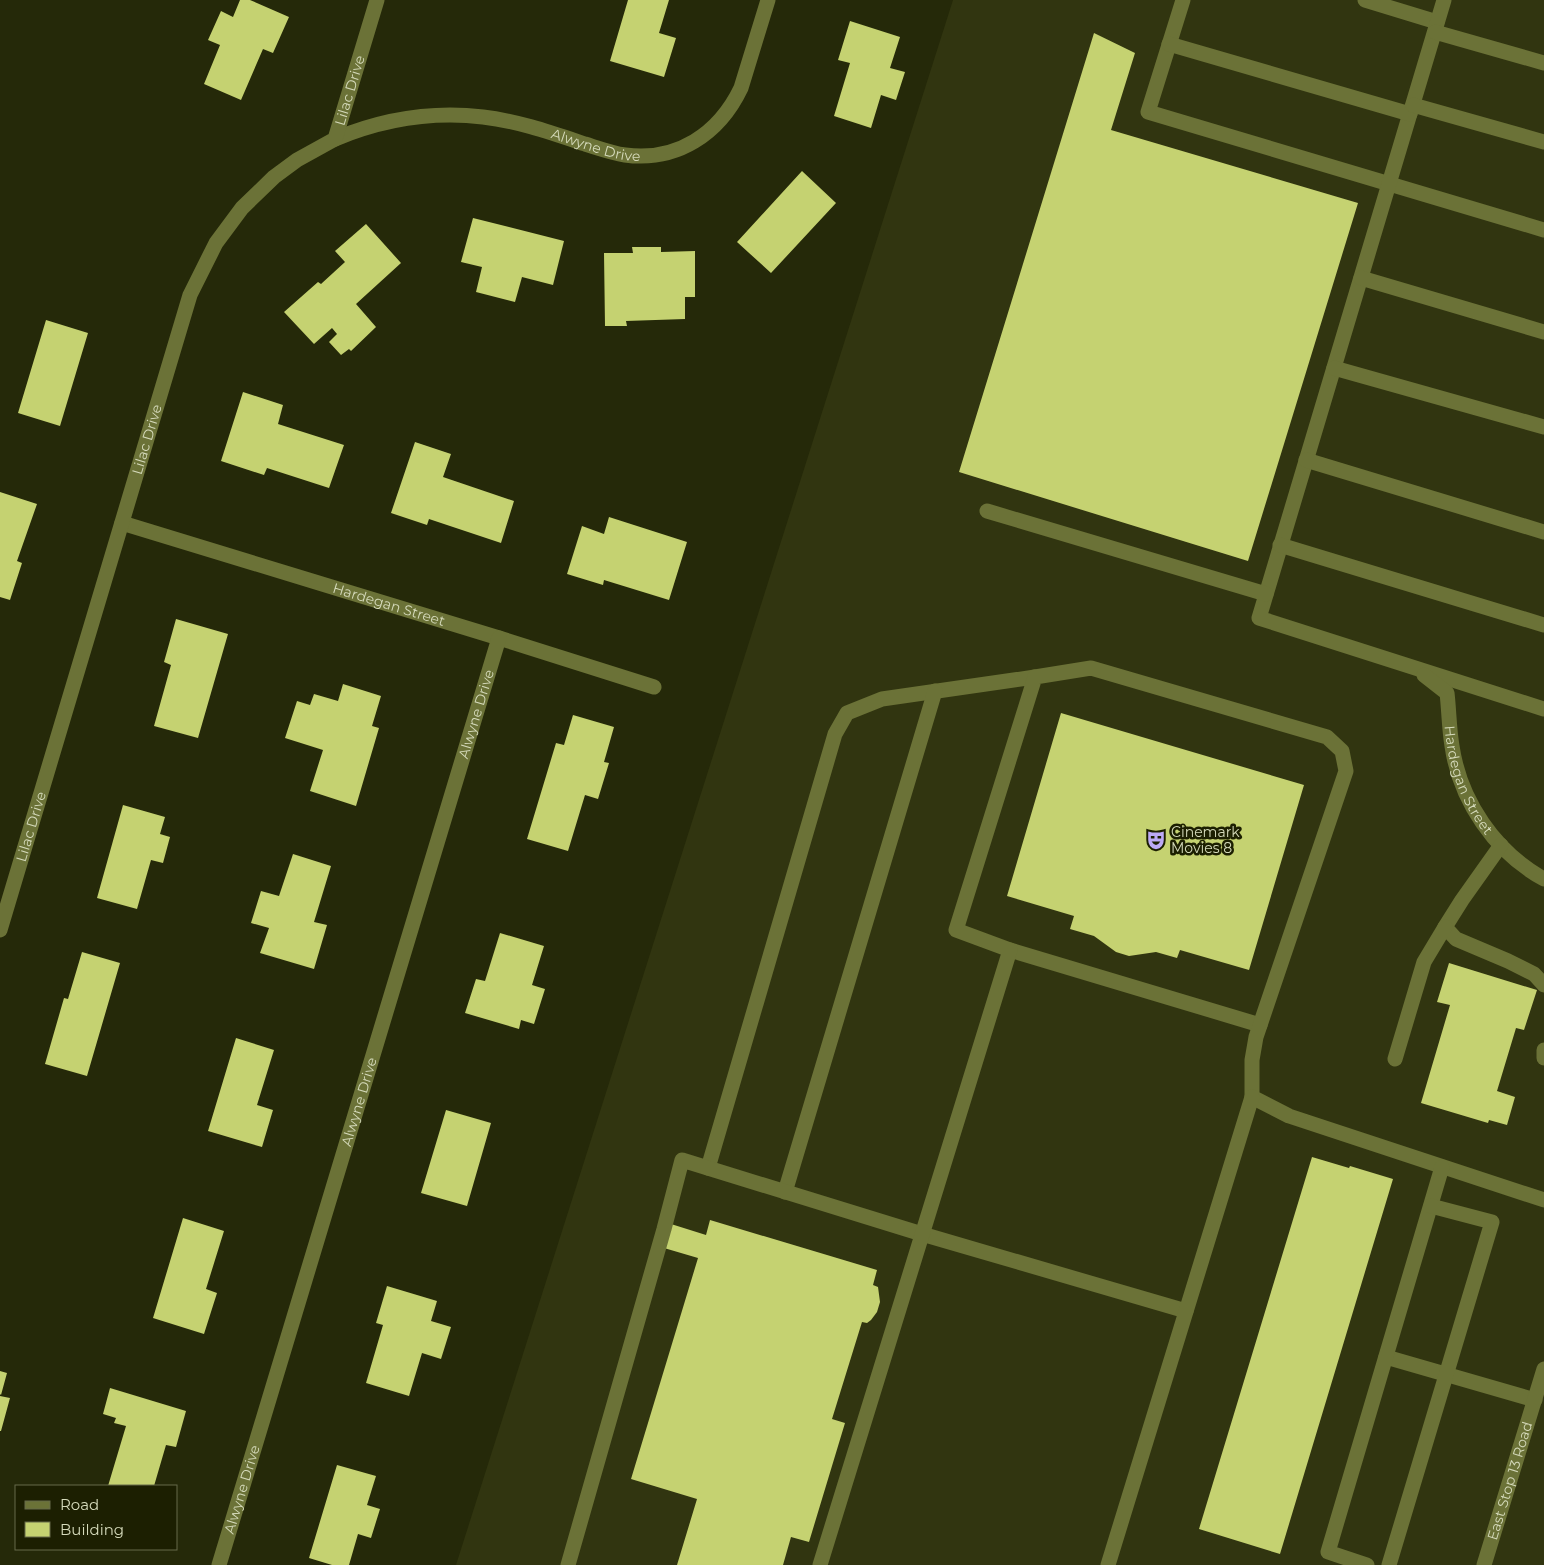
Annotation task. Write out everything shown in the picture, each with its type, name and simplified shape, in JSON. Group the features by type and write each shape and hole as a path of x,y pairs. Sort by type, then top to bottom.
{"street":[{"name":"Lilac Drive","path":"0,930 190,295 216,243 242,208 274,177 309,152 335,138 377,0"},
{"name":"Alwyne Drive","path":"335,138 363,127 392,120 453,114 506,121 625,155 667,153 695,142 707,134 718,124 735,101 741,88 768,0"},
{"path":"1183,0 1148,112 1544,230"},
{"path":"1365,0 1436,27 1544,63"},
{"path":"1444,0 1259,618 1544,709"},
{"path":"1169,44 1411,109 1544,142"},
{"path":"1361,278 1544,332"},
{"path":"1334,368 1544,427"},
{"path":"1306,460 1544,532"},
{"path":"987,511 1266,594"},
{"name":"Hardegan Street","path":"122,523 654,687"},
{"path":"1280,546 1544,625"},
{"name":"Alwyne Drive","path":"219,1565 499,638"},
{"path":"708,1168 835,734 847,713 882,699 1091,668 1327,737 1342,751 1346,771 1256,1037 1252,1060 1252,1097 1108,1565"},
{"name":"Hardegan Street","path":"1417,669 1447,693 1452,748 1464,791 1483,824 1512,857 1544,879"},
{"path":"1035,677 956,930 1010,950 1260,1025"},
{"path":"785,1192 935,691"},
{"path":"1395,1059 1424,962 1467,891 1501,845"},
{"path":"1445,927 1456,939 1534,974 1544,985"},
{"path":"820,1565 1010,950"},
{"path":"1544,1050 1544,1058"},
{"path":"1252,1097 1289,1116 1544,1200"},
{"path":"568,1565 682,1160 922,1234 1186,1311"},
{"path":"1367,1565 1328,1552 1442,1167"},
{"path":"1390,1565 1492,1222 1431,1206"},
{"path":"1386,1357 1535,1400"},
{"name":"East Stop 13 Road","path":"1484,1565 1544,1369"}],"shaded area":[{"path":"953,0 1544,0 1544,1565 456,1565"}],"building":[{"path":"240,0 250,0 289,17 273,53 263,49 241,100 204,84 220,45 208,40 221,11 233,17"},
{"path":"628,0 669,0 659,33 676,38 664,77 610,61"},
{"path":"850,21 900,37 890,68 905,72 896,100 881,95 871,128 834,116 850,63 838,60"},
{"path":"1094,33 1135,53 1111,130 1358,203 1248,561 959,472"},
{"path":"802,171 836,203 771,273 737,242"},
{"path":"473,218 564,241 553,285 522,277 515,302 476,292 482,267 461,262"},
{"path":"366,224 401,263 356,304 376,327 351,351 349,349 341,355 329,342 337,334 332,328 314,344 284,312 318,282 321,284 345,262 335,251"},
{"path":"632,247 661,247 661,252 695,251 695,297 685,297 685,319 626,321 627,326 605,326 604,253 633,253"},
{"path":"46,320 88,333 60,426 18,413"},
{"path":"243,392 283,405 278,424 344,445 329,488 267,468 264,475 221,461"},
{"path":"415,442 451,454 443,477 514,501 501,543 429,519 427,525 391,513"},
{"path":"0,492 37,504 17,561 22,563 10,600 0,597"},
{"path":"609,517 687,542 669,600 604,580 603,585 567,574 582,526 604,534"},
{"path":"176,619 228,634 198,738 154,726 171,665 164,662"},
{"path":"343,684 381,696 372,726 379,728 356,806 310,791 323,750 285,738 297,701 310,705 314,694 338,701"},
{"name":"Cinemark Movies 8","path":"1061,713 1304,785 1249,970 1180,950 1177,958 1156,952 1129,956 1116,952 1094,936 1070,929 1074,916 1007,896"},
{"path":"573,715 614,727 604,762 609,763 598,799 585,795 568,851 527,839 556,743 564,745"},
{"path":"123,805 165,817 160,834 170,837 163,863 151,860 137,909 97,898"},
{"path":"293,854 331,866 314,922 327,925 314,969 260,953 269,928 251,923 261,891 279,896"},
{"path":"500,933 544,946 532,985 545,989 534,1024 521,1020 519,1029 465,1013 476,979 485,981"},
{"path":"82,952 120,963 87,1076 45,1064 64,998 68,999"},
{"path":"1449,963 1537,990 1524,1030 1516,1028 1497,1091 1515,1097 1507,1125 1489,1120 1488,1123 1421,1103 1450,1005 1437,1002"},
{"path":"236,1038 274,1050 257,1105 273,1110 262,1147 208,1131"},
{"path":"446,1110 491,1123 467,1206 421,1193"},
{"path":"1312,1157 1393,1179 1280,1554 1199,1529"},
{"path":"183,1218 224,1231 206,1289 217,1293 204,1334 153,1318"},
{"path":"710,1220 877,1270 873,1285 878,1287 880,1302 877,1312 871,1320 867,1323 862,1322 832,1419 845,1423 809,1542 791,1537 783,1565 677,1565 697,1499 631,1479 698,1258 664,1248 671,1224 706,1235"},
{"path":"387,1286 437,1301 431,1321 451,1327 441,1359 422,1353 409,1396 366,1383 383,1325 376,1323"},
{"path":"0,1371 7,1373 1,1395 0,1394"},
{"path":"110,1388 186,1411 176,1447 166,1445 154,1485 108,1485 126,1426 114,1423 116,1418 103,1414"},
{"path":"0,1396 10,1398 1,1431 0,1431"},
{"path":"337,1465 376,1476 367,1505 380,1509 371,1538 358,1534 349,1565 332,1565 309,1558"}],"place":[{"name":"Cinemark Movies 8","path":"1156,840"}]}
